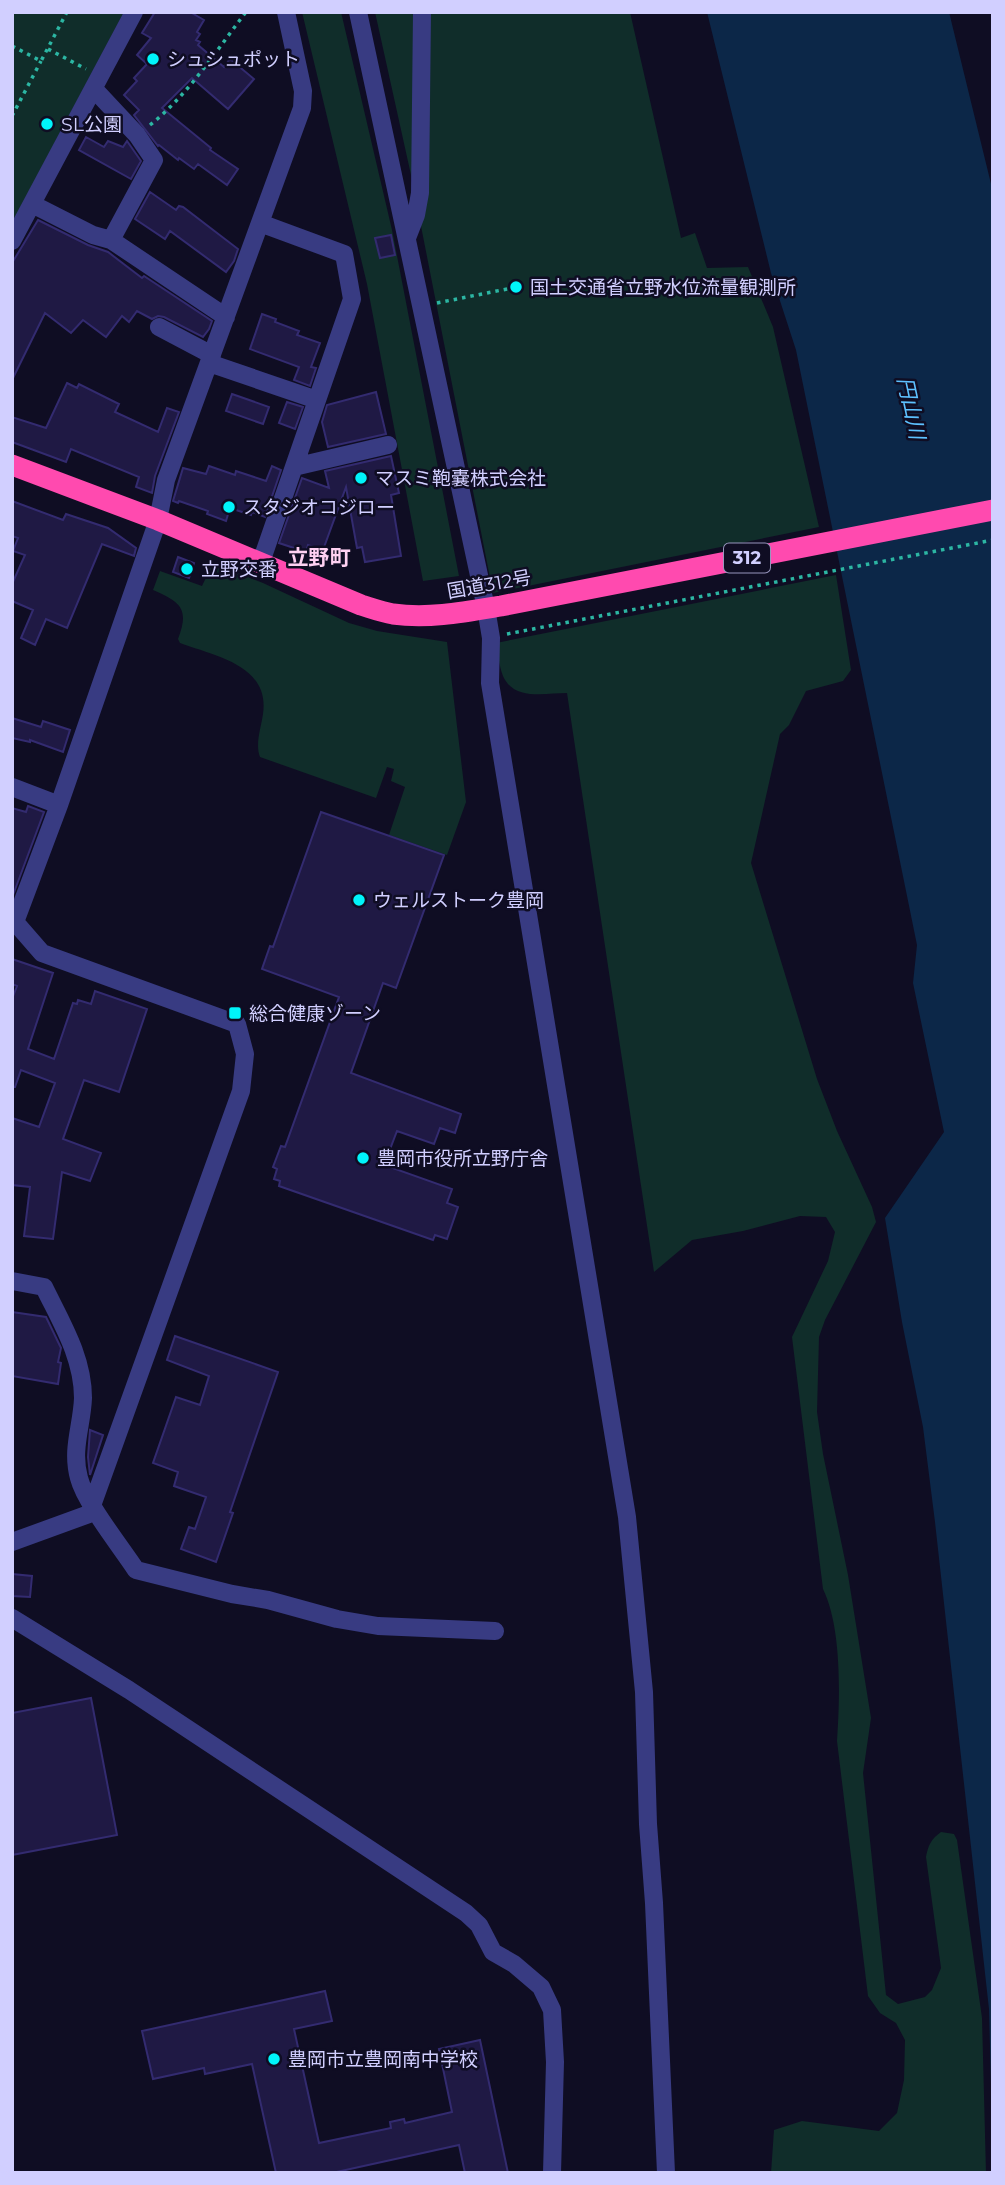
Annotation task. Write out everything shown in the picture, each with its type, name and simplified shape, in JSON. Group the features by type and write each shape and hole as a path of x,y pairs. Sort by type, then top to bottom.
{"highway":[{"name":"国道312号","path":"12,465 158,520 361,605 391,614 451,615 993,510"}],"street":[{"path":"12,241 134,12"},
{"path":"12,1542 89,1514 241,1091 245,1054 237,1024 42,953 14,925 158,520 166,480 300,114 304,97 286,12"},
{"path":"358,12 407,239 494,607 490,683 627,1517 644,1692 666,2173"},
{"path":"407,239 416,215 420,193 422,12"},
{"path":"97,83 154,160 111,240"},
{"path":"32,204 93,235 111,240 226,317"},
{"path":"260,223 344,254 352,299 261,562"},
{"path":"159,327 210,359 317,400"},
{"path":"294,467 388,445"},
{"path":"12,787 58,805"},
{"path":"12,1281 44,1287 69,1337 81,1369 83,1399 74,1458 80,1482 136,1570 232,1594 268,1600 337,1619 377,1626 495,1631"},
{"path":"12,1618 129,1690 467,1913 479,1925 493,1952 514,1964 541,1987 552,2010 555,2062 552,2173"}],"path":[{"path":"12,116 67,12"},
{"path":"137,135 170,107 246,12"},
{"path":"12,46 41,61"},
{"path":"48,49 97,83"},
{"path":"440,302 512,288"},
{"path":"499,636 993,540"}],"green space":[{"path":"12,12 124,12 12,223"},
{"path":"302,12 341,12 392,230 459,576 423,581 367,284"},
{"path":"375,12 630,12 681,238 695,233 707,268 748,267 773,327 819,527 493,593 411,175"},
{"path":"213,563 349,623 377,631 447,642 466,802 447,855 389,835 405,787 391,781 394,769 387,767 376,798 260,757 258,741 263,697 258,684 249,673 237,665 180,643 178,639 183,620 180,607 170,598 153,590 160,571 202,586"},
{"path":"836,575 851,670 843,681 806,691 789,725 780,734 751,863 817,1079 876,1222 825,1320 819,1337 817,1412 848,1575 871,1718 863,1773 886,1995 898,2004 925,1997 932,1990 941,1968 926,1857 930,1843 941,1832 954,1834 982,2018 986,2173 771,2173 774,2130 802,2121 879,2131 897,2113 904,2080 905,2040 896,2023 880,2013 868,1996 837,1741 837,1643 834,1623 823,1589 792,1337 828,1261 835,1232 826,1217 800,1216 743,1231 692,1240 654,1272 567,693 531,694 515,689 503,676 496,643"}],"water":[{"name":"円山川","path":"707,12 949,12 993,192 993,2160 989,2009 935,1522 923,1427 885,1218 944,1132 913,983 917,945 796,350 771,273"}],"building":[{"path":"155,12 190,12 204,20 197,32 200,34 196,40 200,42 198,45 224,67 230,59 254,79 228,109 192,78 162,108 211,148 210,150 238,169 227,185 198,164 194,169 158,146 134,115 139,110 124,95 147,64 137,55 151,38 142,33"},
{"path":"86,137 104,147 108,141 123,147 127,141 141,161 131,179 79,150"},
{"path":"150,192 176,210 179,206 183,207 238,249 226,272 170,231 165,239 135,219"},
{"path":"38,220 108,252 142,278 144,276 212,321 209,329 203,337 164,317 152,319 137,311 129,322 122,316 106,337 83,320 71,333 45,313 12,380 12,263"},
{"path":"391,235 395,255 380,258 375,238"},
{"path":"262,314 299,331 297,335 320,343 311,367 316,368 310,386 294,380 299,367 250,349"},
{"path":"67,383 77,388 79,384 119,404 115,412 158,432 167,408 179,412 155,476 152,493 136,487 139,477 71,449 66,462 12,442 12,417 46,428"},
{"path":"376,392 386,434 328,447 322,422 327,405"},
{"path":"232,394 269,407 263,424 226,411"},
{"path":"287,402 303,407 295,429 279,423"},
{"path":"391,456 399,493 391,495 401,556 365,562 362,547 357,548 346,487 323,550 308,545 306,552 279,543 302,478 329,488 325,471"},
{"path":"209,466 266,481 272,466 281,470 265,517 230,508 226,521 207,514 208,511 173,501 183,468 206,474"},
{"path":"12,501 63,520 66,514 108,528 136,548 134,556 102,544 67,628 46,619 35,645 21,638 33,610 12,601 12,584 25,555 13,551 18,538 12,536"},
{"path":"178,557 194,563 189,578 173,572"},
{"path":"12,718 41,727 43,721 70,730 63,752 30,740 12,738"},
{"path":"28,806 44,812 13,895 12,808 26,812"},
{"path":"321,812 444,855 396,988 383,983 351,1073 461,1114 455,1133 440,1128 434,1144 397,1131 384,1165 452,1189 447,1203 458,1207 447,1239 435,1235 433,1240 279,1186 280,1181 274,1179 277,1169 273,1167 281,1146 285,1147 339,997 262,969 270,946 273,947"},
{"path":"12,959 53,973 28,1049 54,1059 73,1003 77,1004 78,1000 91,1004 95,991 147,1009 119,1092 84,1080 63,1139 101,1153 90,1181 62,1172 53,1239 24,1236 30,1187 12,1185 12,1118 39,1127 55,1083 21,1070 15,1087 12,1087 12,999 17,986 12,984"},
{"path":"12,1312 46,1317 61,1348 58,1384 12,1376"},
{"path":"175,1336 278,1372 230,1512 233,1513 216,1562 181,1549 189,1527 195,1529 206,1497 174,1486 178,1472 153,1463 176,1397 200,1405 209,1376 167,1360"},
{"path":"90,1430 103,1435 90,1475 88,1457"},
{"path":"12,1574 32,1576 30,1597 12,1596"},
{"path":"91,1698 117,1835 12,1855 12,1713"},
{"path":"325,1991 332,2021 294,2029 319,2143 391,2128 390,2122 404,2119 405,2123 452,2112 439,2049 480,2040 508,2173 465,2173 459,2145 332,2173 276,2173 252,2064 205,2074 204,2068 153,2079 142,2031"}],"place":[{"name":"シュシュポット","path":"153,59"},
{"name":"SL公園","path":"47,124"},
{"name":"国土交通省立野水位流量観測所","path":"516,287"},
{"name":"マスミ鞄嚢株式会社","path":"361,478"},
{"name":"スタジオコジロー","path":"229,507"},
{"name":"立野交番","path":"187,569"},
{"name":"ウェルストーク豊岡","path":"359,900"},
{"name":"総合健康ゾーン","path":"235,1013"},
{"name":"豊岡市役所立野庁舎","path":"363,1158"},
{"name":"豊岡市立豊岡南中学校","path":"274,2059"}],"district":[{"name":"立野町","path":"319,558"}]}
